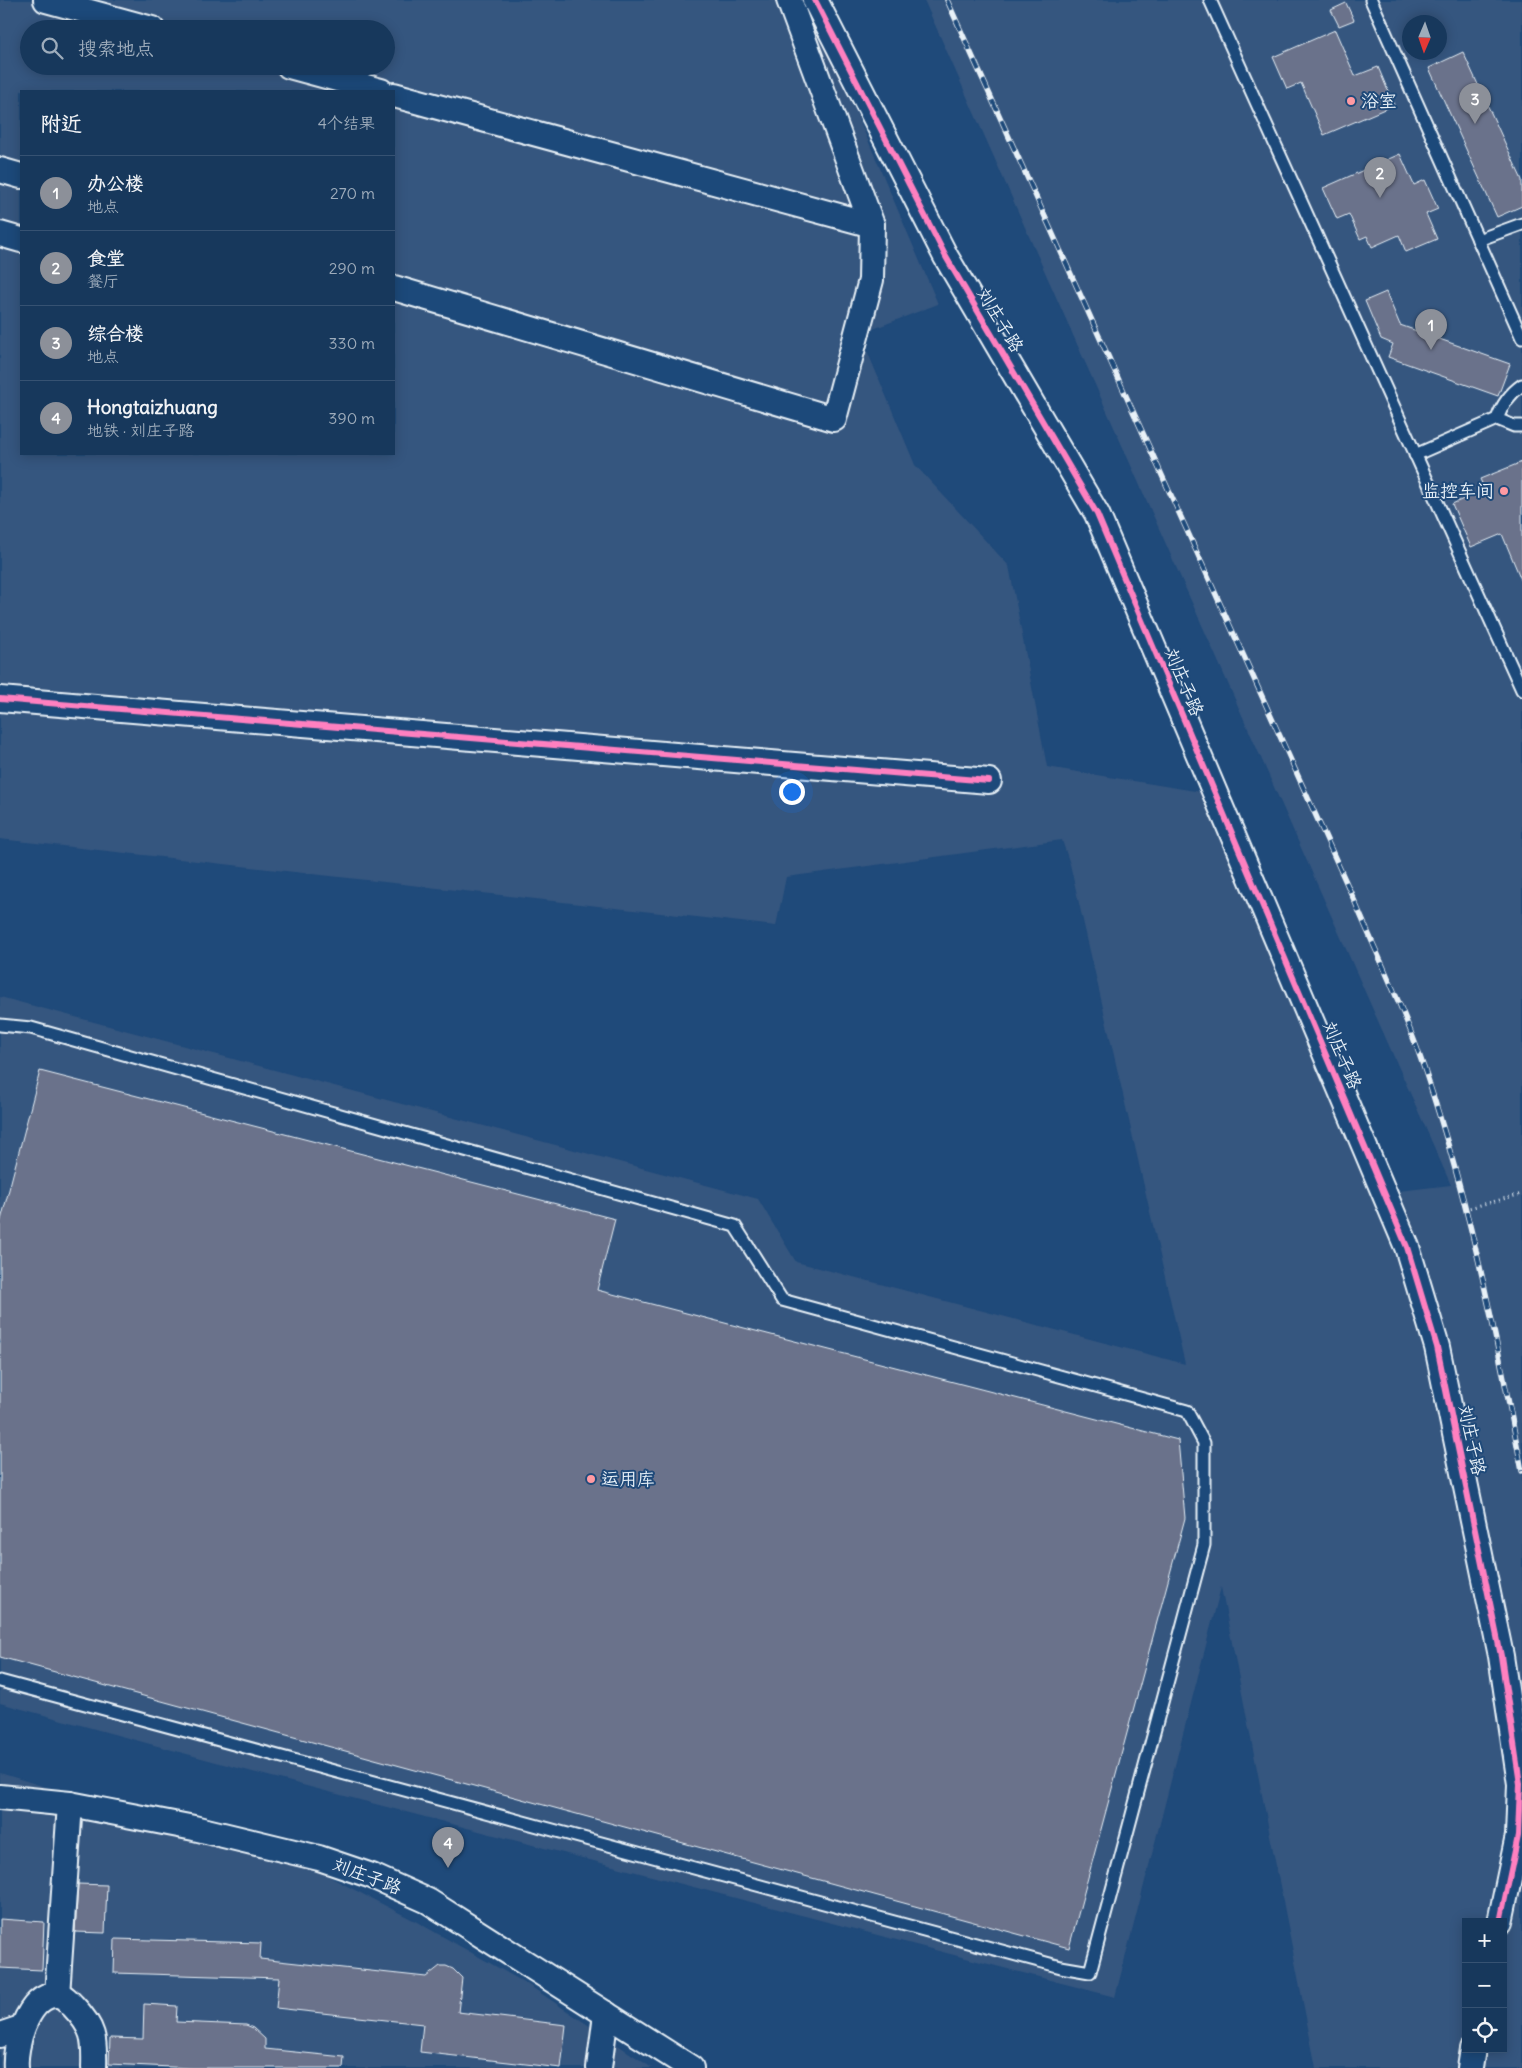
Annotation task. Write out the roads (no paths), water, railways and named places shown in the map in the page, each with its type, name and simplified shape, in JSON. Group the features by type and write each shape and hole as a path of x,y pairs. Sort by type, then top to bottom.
{"street":[{"path":"46,0 119,20"},
{"path":"395,288 834,419 871,280 872,225 789,0"},
{"name":"刘庄子路","path":"815,0 946,257 1097,514 1407,1247 1439,1356 1501,1656 1520,1784 1518,1836 1501,1918"},
{"path":"322,75 377,90"},
{"path":"395,95 872,225"},
{"path":"0,170 20,176"},
{"path":"0,234 20,240"},
{"path":"0,699 989,780"},
{"name":"刘庄子路","path":"0,1797 70,1804 204,1830 319,1858 372,1876 428,1901 691,2068"},
{"path":"57,1995 70,1804"},
{"path":"16,2068 11,2031 42,2001 52,1995 57,1995 64,1997 87,2020 95,2044 94,2068"},
{"path":"598,2068 606,2014"},
{"path":"1470,2068 1472,2053"}],"lane":[{"path":"1210,0 1522,690"},
{"path":"1371,0 1522,338"},
{"path":"1478,240 1522,224"},
{"path":"1497,420 1501,405 1514,390 1522,385"},
{"path":"1415,455 1497,420 1514,426 1522,426"},
{"path":"0,1025 31,1028 735,1226 782,1300 1187,1411 1204,1443 1204,1545 1090,1972 1042,1961 0,1681"}],"railway":[{"path":"947,0 1355,902 1410,1030 1434,1100 1465,1205 1490,1311 1522,1471"}],"place":[{"name":"浴室","path":"1351,101"},
{"name":"综合楼","path":"1475,124"},
{"name":"食堂","path":"1380,198"},
{"name":"办公楼","path":"1431,350"},
{"name":"监控车间","path":"1504,491"},
{"name":"运用库","path":"591,1479"},
{"name":"Hongtaizhuang","path":"448,1868"}]}
